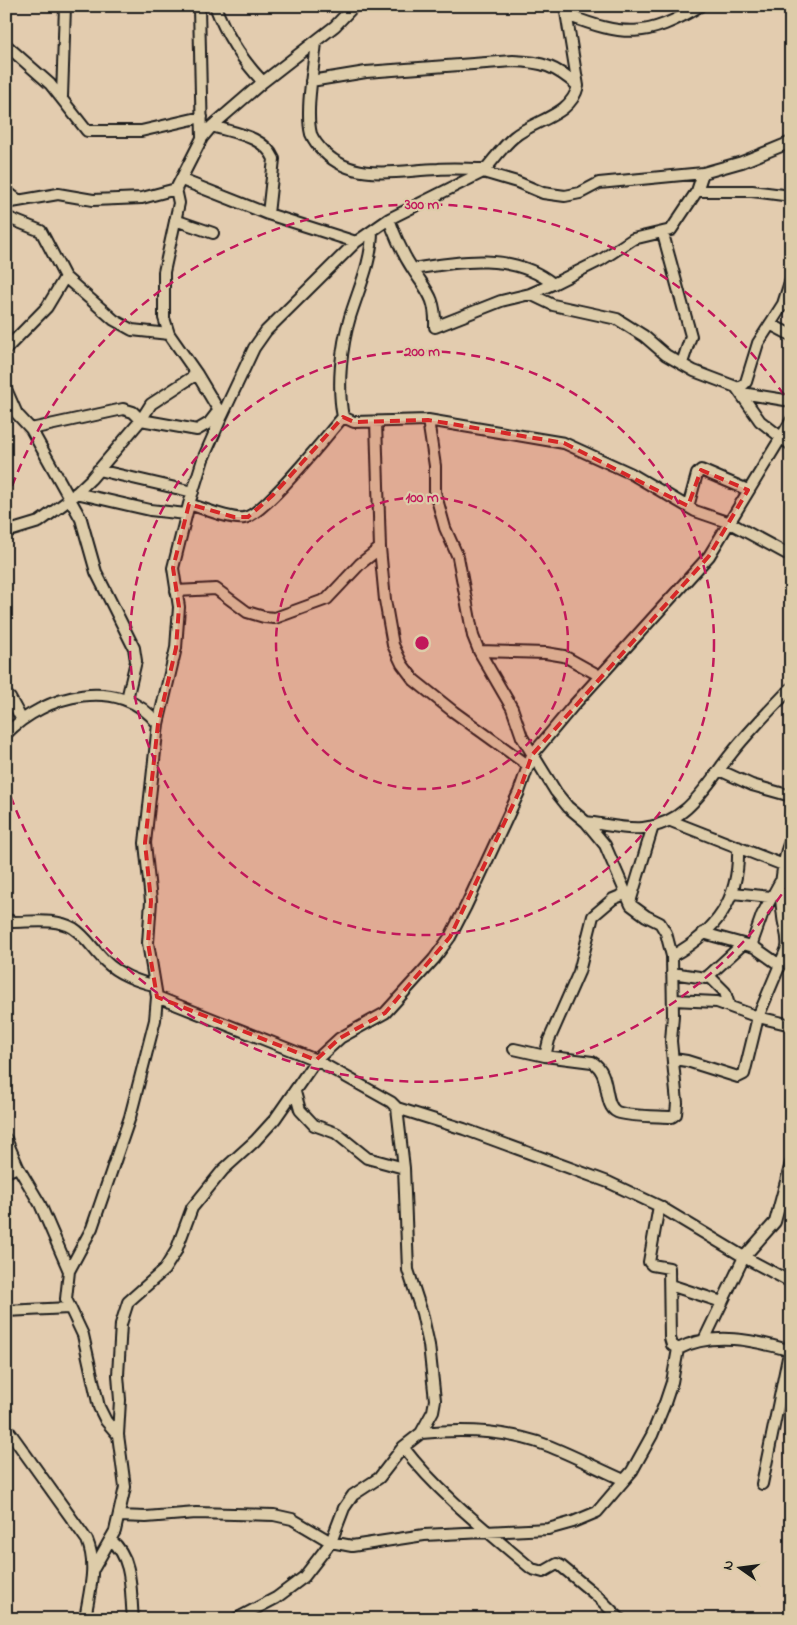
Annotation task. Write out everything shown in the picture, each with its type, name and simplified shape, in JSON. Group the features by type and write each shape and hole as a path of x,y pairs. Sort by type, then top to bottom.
{"street":[{"path":"62,97 65,6"},
{"path":"6,203 58,194 93,200 142,198 176,189 202,138 212,126 263,82 316,42 354,6"},
{"path":"118,1435 106,1421 99,1407 83,1335 66,1299 69,1271 92,1228 130,1117 152,1037 157,997 148,943 151,901 145,843 158,724 176,648 179,607 173,568 187,509 220,413 250,356 266,331 356,242 389,219 484,171 514,137 567,106 576,96 578,86 566,11 616,30 639,32 666,24 700,6"},
{"path":"202,138 196,7 216,10 240,56 263,82"},
{"path":"316,42 311,81 311,133 317,146 330,158 348,168 383,173 438,169 484,171 543,193 565,196 580,193 599,182 703,173 742,162 791,142"},
{"path":"6,45 50,84 62,97 84,128 92,132 115,130 141,132 202,117"},
{"path":"311,81 366,72 534,61 550,65 578,86"},
{"path":"212,126 260,141 272,154 274,159 268,214"},
{"path":"389,219 412,269 432,295 436,310 434,327 500,301 530,294 553,284 602,260 633,239 663,234 676,224 697,191 703,173"},
{"path":"182,180 268,214 356,242"},
{"path":"176,189 178,203 164,272 162,299 164,318 169,334 197,374 220,413"},
{"path":"6,191 18,200"},
{"path":"697,191 752,191 791,196"},
{"path":"6,217 40,231 65,277 114,320 132,330 169,334"},
{"path":"174,220 213,233"},
{"path":"73,497 150,510 187,509 234,517 248,517 273,495 343,417 344,345 349,319 370,260 372,231"},
{"path":"663,234 691,336 682,362"},
{"path":"412,269 471,262 507,263 529,268 553,284"},
{"path":"6,349 47,307 65,277"},
{"path":"740,391 746,382 758,344 770,324 787,305 791,279"},
{"path":"530,294 553,305 617,319 644,336 666,354 694,371 740,391 791,400"},
{"path":"770,324 791,335"},
{"path":"6,532 39,522 73,497 141,420 151,404 197,374"},
{"path":"6,389 17,414 31,429 73,497 96,572 134,648 136,661 134,678 127,699"},
{"path":"740,391 760,421 782,436 791,445"},
{"path":"31,429 123,408 133,412 141,420 197,430 209,423 220,413"},
{"path":"343,417 354,422 428,420 564,442 630,473 688,507 730,523 791,556"},
{"path":"428,420 435,466 435,492 445,528 458,557 473,636 479,651 512,708 522,737 532,755 568,806 586,822 605,845 627,898 640,912 661,924 672,956 673,1000 671,1041 674,1059 676,1114 672,1117 617,1112 610,1105 607,1083 598,1065 592,1062 546,1056 514,1049"},
{"path":"94,1568 111,1540 125,1488 123,1456 118,1435 119,1342 121,1324 128,1302 164,1270 176,1251 192,1208 223,1170 255,1142 275,1120 316,1060 340,1038 385,1013 434,960 450,937 466,906 529,766 532,755 600,676 709,556 791,421"},
{"path":"376,422 380,548 385,600 392,636 402,664 414,680 454,712 529,766"},
{"path":"98,470 193,492"},
{"path":"688,507 697,474 701,470 748,490"},
{"path":"176,591 216,588 247,612 264,618 275,618 327,599 360,564 380,548"},
{"path":"479,651 546,653 564,656 600,676"},
{"path":"586,822 640,828 671,821 688,809 731,753 791,688"},
{"path":"6,734 42,706 64,699 98,694 127,699 148,711 158,724"},
{"path":"6,695 10,698 22,720"},
{"path":"719,770 752,785 791,796"},
{"path":"671,821 787,866"},
{"path":"627,898 653,826"},
{"path":"672,973 702,979 709,976 747,946 787,866 791,838"},
{"path":"672,956 692,944 720,916 733,893 738,871 738,847"},
{"path":"674,1059 743,1077 758,1017 789,949 783,918 780,882"},
{"path":"733,893 771,897"},
{"path":"546,1056 550,1040 579,972 593,916 613,899 627,898"},
{"path":"6,919 13,922 57,922 73,928 112,967 144,983 154,985"},
{"path":"703,934 747,946 766,954 781,966"},
{"path":"709,976 725,992 729,1005"},
{"path":"157,997 316,1060 391,1102 398,1108 574,1168 659,1206 744,1258 790,1279"},
{"path":"673,1000 716,1002 729,1005 758,1017 791,1025"},
{"path":"294,1092 300,1110 314,1125 336,1133 367,1158 404,1168"},
{"path":"236,1619 276,1598 304,1577 331,1542 344,1508 353,1495 378,1478 403,1447 421,1433 431,1416 435,1400 429,1344 408,1270 404,1168 398,1108"},
{"path":"6,1140 18,1167 40,1204 69,1271"},
{"path":"704,1340 744,1258 774,1222 791,1163"},
{"path":"6,1172 18,1167"},
{"path":"659,1206 649,1262 652,1265 669,1268 670,1338 672,1345 678,1350"},
{"path":"670,1285 722,1302"},
{"path":"6,1311 69,1308"},
{"path":"678,1350 704,1340 727,1339 790,1348 762,1484"},
{"path":"119,1516 146,1517 196,1512 274,1515 301,1523 331,1542 352,1546 424,1535 548,1529 573,1522 596,1512 632,1471 652,1435 665,1403 672,1382 678,1350"},
{"path":"6,1427 87,1540 92,1553 94,1568 85,1619"},
{"path":"421,1433 463,1430 512,1436 545,1445 624,1480"},
{"path":"403,1447 427,1475 486,1532 534,1571 543,1572 557,1564 562,1566 620,1619"},
{"path":"111,1540 120,1548 129,1573 133,1619"}],"highlighted area":[{"path":"343,417 354,422 428,420 564,443 688,506 701,470 748,490 709,556 532,755 519,792 450,937 385,1013 340,1038 316,1060 157,997 148,943 151,901 145,843 158,724 176,648 179,607 173,568 189,504 234,517 248,517 273,495"}]}
